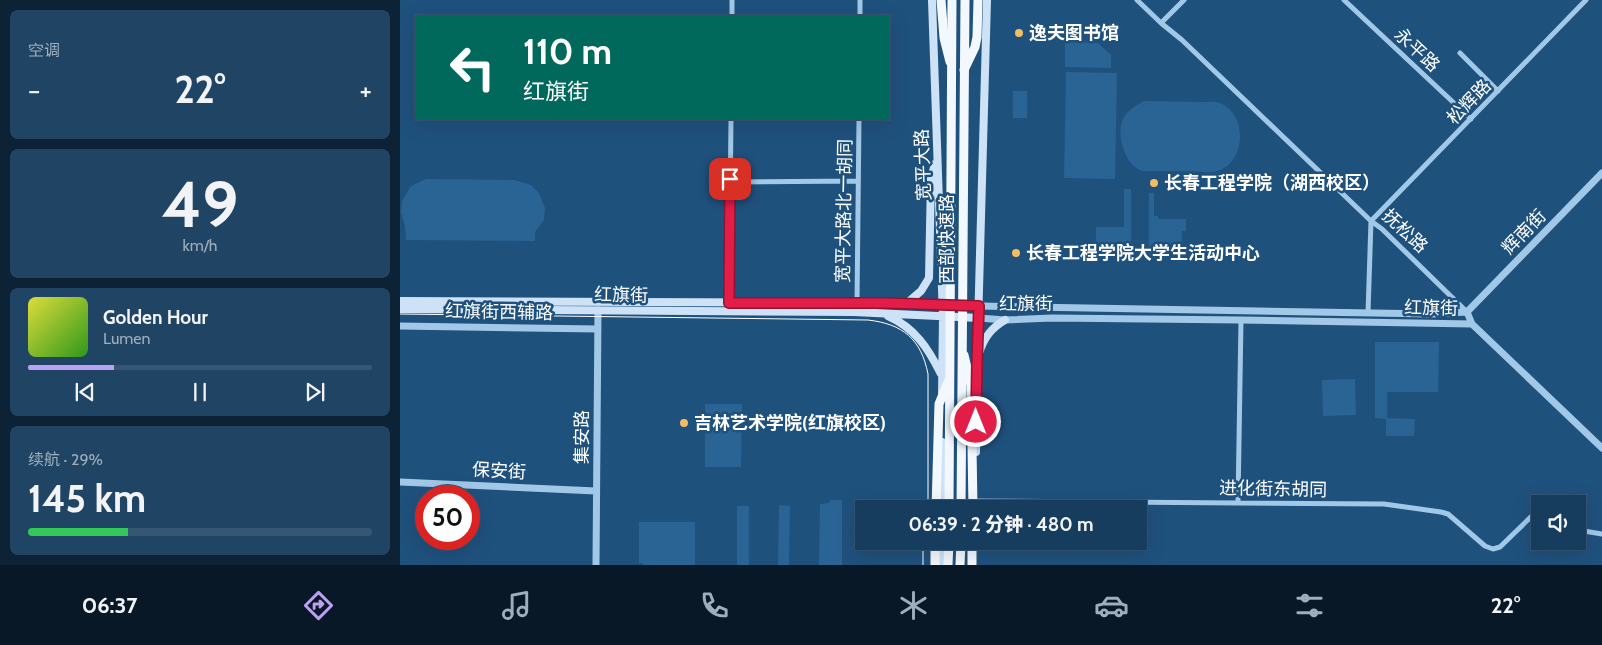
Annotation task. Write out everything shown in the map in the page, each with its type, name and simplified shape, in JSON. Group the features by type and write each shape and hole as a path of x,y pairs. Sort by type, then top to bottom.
{"highway":[{"path":"941,0 944,38 951,70"},
{"name":"西部快速路","path":"949,500 946,377 952,0"},
{"name":"西部快速路","path":"961,500 965,0"},
{"path":"964,70 976,47 978,0"},
{"path":"962,346 971,385 975,500"},
{"path":"936,500 939,404 946,377"},
{"path":"935,550 935,565"},
{"path":"948,565 949,550"},
{"path":"960,565 961,550"},
{"path":"972,565 973,550"}],"main road":[{"name":"宽平大路","path":"932,0 946,377 942,500"},
{"path":"975,500 987,0"},
{"path":"906,303 921,292 929,278 931,178 937,154"},
{"name":"红旗街","path":"400,301 906,303 979,306"},
{"name":"红旗街","path":"400,309 854,312 943,318 979,318"},
{"path":"884,314 907,326 920,338 946,377"},
{"path":"977,362 987,335 993,327 1005,320"},
{"path":"942,550 942,565"}],"street":[{"path":"732,0 732,15"},
{"path":"860,0 860,15"},
{"name":"抚松路","path":"1137,0 1182,40 1371,221 1382,229 1467,312 1472,324 1602,448"},
{"path":"1161,23 1184,0"},
{"name":"永平路","path":"1344,0 1471,119"},
{"name":"松辉路","path":"1371,221 1586,0"},
{"path":"1460,53 1498,91"},
{"path":"729,303 731,120"},
{"name":"宽平大路北一胡同","path":"857,303 858,120"},
{"name":"辉南街","path":"1467,312 1602,173"},
{"path":"730,182 858,181"},
{"path":"1368,313 1371,221"},
{"name":"红旗街","path":"979,306 1432,314 1467,312"},
{"name":"集安路","path":"596,565 598,310"},
{"name":"红旗街","path":"979,318 1005,320 1062,318 1472,324"},
{"path":"1238,502 1240,320"},
{"name":"红旗街西辅路","path":"400,326 598,328"},
{"name":"保安街","path":"400,482 596,491"},
{"name":"进化街东胡同","path":"1147,503 1238,502 1384,504 1448,514 1485,546 1493,549 1500,547 1531,517"},
{"path":"1586,531 1602,534"}],"shaded area":[{"path":"1065,42 1098,43 1111,55 1111,68 1065,67"},
{"path":"1066,72 1117,73 1115,179 1064,178"},
{"path":"1013,91 1027,91 1027,118 1013,118"},
{"path":"1144,101 1220,103 1230,110 1236,119 1240,131 1240,142 1236,154 1230,163 1221,170 1209,172 1140,170 1129,161 1120,131 1121,123 1126,114"},
{"path":"426,179 515,180 531,185 539,193 545,208 544,220 535,232 535,241 406,240 401,212 402,201 411,186"},
{"path":"1124,189 1131,189 1131,256 1096,256 1096,227 1124,227"},
{"path":"1149,193 1154,193 1154,216 1158,216 1158,219 1186,219 1186,231 1182,231 1181,256 1149,256"},
{"path":"1375,342 1439,342 1438,392 1387,392 1387,418 1415,419 1414,436 1386,436 1386,419 1375,418"},
{"path":"1355,379 1356,415 1323,416 1322,380"},
{"path":"705,404 742,404 741,467 705,467"},
{"path":"830,500 842,500 842,565 819,565 820,504 829,503"},
{"path":"779,505 790,506 789,565 778,565"},
{"path":"737,506 749,506 749,565 737,565"},
{"path":"639,522 695,522 695,565 643,565 643,563 639,563"}],"tram line":[{"path":"400,314 868,320 891,325 908,335 915,343 921,351 928,374 928,500"},
{"path":"923,550 923,565"}],"place":[{"name":"逸夫图书馆","path":"1019,33"},
{"name":"长春工程学院（湖西校区）","path":"1154,183"},
{"name":"长春工程学院大学生活动中心","path":"1016,253"},
{"name":"吉林艺术学院(红旗校区)","path":"684,423"}],"route":[{"path":"730,179 729,303 887,303 979,306 976,422"}]}
